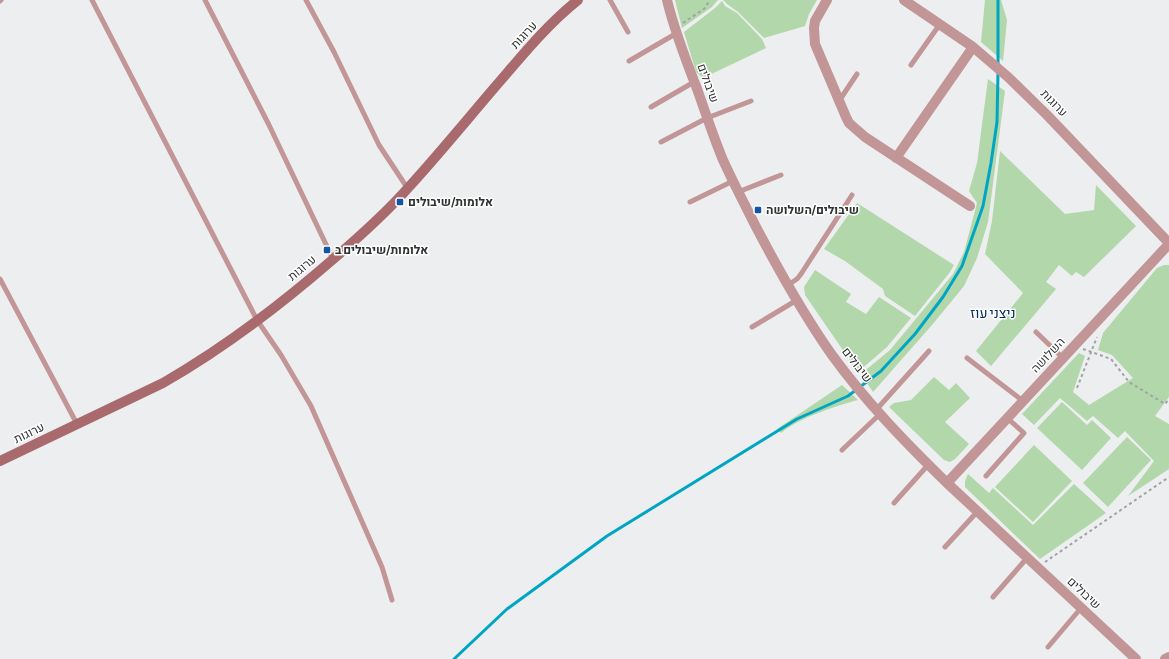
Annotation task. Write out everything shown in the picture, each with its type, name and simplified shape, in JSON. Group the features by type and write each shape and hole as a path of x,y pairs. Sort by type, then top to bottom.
{"street":[{"name":"ערוגות","path":"0,461 163,383 188,369 227,343 301,286 382,215 408,189 526,50 578,0"},
{"path":"826,0 815,21 815,44 849,123 865,137 970,206"},
{"name":"ערוגות","path":"904,0 973,47 1024,92 1169,243"},
{"name":"שיבולים","path":"666,3 707,118 738,192 788,286 833,355 878,412 946,484 1136,659"},
{"path":"896,158 973,47"},
{"name":"השלושה","path":"946,484 1169,243"},
{"path":"1165,659 1169,657"}],"lane":[{"path":"92,0 257,320 281,355 311,406 382,567 392,600"},
{"path":"205,0 269,125 333,259"},
{"path":"306,0 334,52 379,145 408,189"},
{"path":"610,0 628,32"},
{"path":"910,65 940,24"},
{"path":"629,61 676,30"},
{"path":"839,101 857,74"},
{"path":"651,107 694,82"},
{"path":"661,142 707,118 751,100"},
{"path":"738,192 781,175"},
{"path":"690,202 733,181"},
{"path":"788,286 801,274 852,195"},
{"path":"0,279 77,424"},
{"path":"752,327 797,300"},
{"path":"1036,332 1063,358"},
{"path":"842,450 878,412 929,351"},
{"path":"967,358 1023,402"},
{"path":"986,476 1024,433 1008,418"},
{"path":"894,502 928,465"},
{"path":"945,547 977,512"},
{"path":"993,597 1028,558"},
{"path":"1048,647 1081,608"}],"path":[{"path":"676,30 704,9 710,0"},
{"path":"1078,388 1098,335"},
{"path":"1074,346 1112,359 1129,382 1165,404 1169,399"},
{"path":"1037,567 1169,477"}],"green space":[{"path":"675,0 718,0 712,7 682,28"},
{"path":"723,0 817,0 809,14 805,26 764,38 738,12"},
{"path":"985,0 1001,0 1007,20 1003,61 981,42"},
{"path":"722,1 725,6 737,13 762,39 766,48 703,78 696,72 684,32"},
{"path":"988,79 1005,91 988,222 977,258 964,286 873,392 861,374 890,350 953,274 964,252 977,203 969,191 977,163"},
{"path":"1000,151 1065,214 1094,210 1096,185 1136,226 1084,277 1076,272 1072,276 1059,265 1046,282 1056,289 991,366 976,351 1023,293 985,254 992,221"},
{"path":"857,203 954,265 915,316 885,296 883,289 845,261 824,249"},
{"path":"1164,265 1169,265 1169,397 1155,416 1169,424 1169,469 1128,496 1154,461 1125,431 1118,438 1093,416 1087,421 1060,398 1034,425 1022,414 1079,353 1085,356 1073,392 1089,405 1133,378 1112,355 1098,350 1103,333 1157,268"},
{"path":"815,270 851,294 846,302 866,314 879,297 911,318 887,347 858,372 805,295 804,287"},
{"path":"934,377 949,390 956,383 970,398 945,422 969,444 955,459 950,462 944,460 889,407 894,403 911,400"},
{"path":"842,385 858,400 808,417 781,433 777,429"},
{"path":"1062,402 1087,425 1092,420 1111,438 1082,470 1037,428"},
{"path":"1127,437 1151,460 1108,507 1083,483"},
{"path":"1034,445 1072,481 1033,522 995,487"},
{"path":"968,474 989,493 993,488 1033,525 1074,484 1106,513 1040,559 965,487 965,481"}],"waterway":[{"path":"998,0 998,66"},
{"path":"454,659 507,609 607,536 797,419 848,396 881,371 915,334 943,297 962,266 983,206 991,163 997,122 998,72"}],"place":[{"name":"אלומות/שיבולים","path":"400,202"},
{"name":"שיבולים/השלושה","path":"758,210"},
{"name":"אלומות/שיבולים ב","path":"327,250"}],"district":[{"name":"ניצני עוז","path":"993,313"}]}
